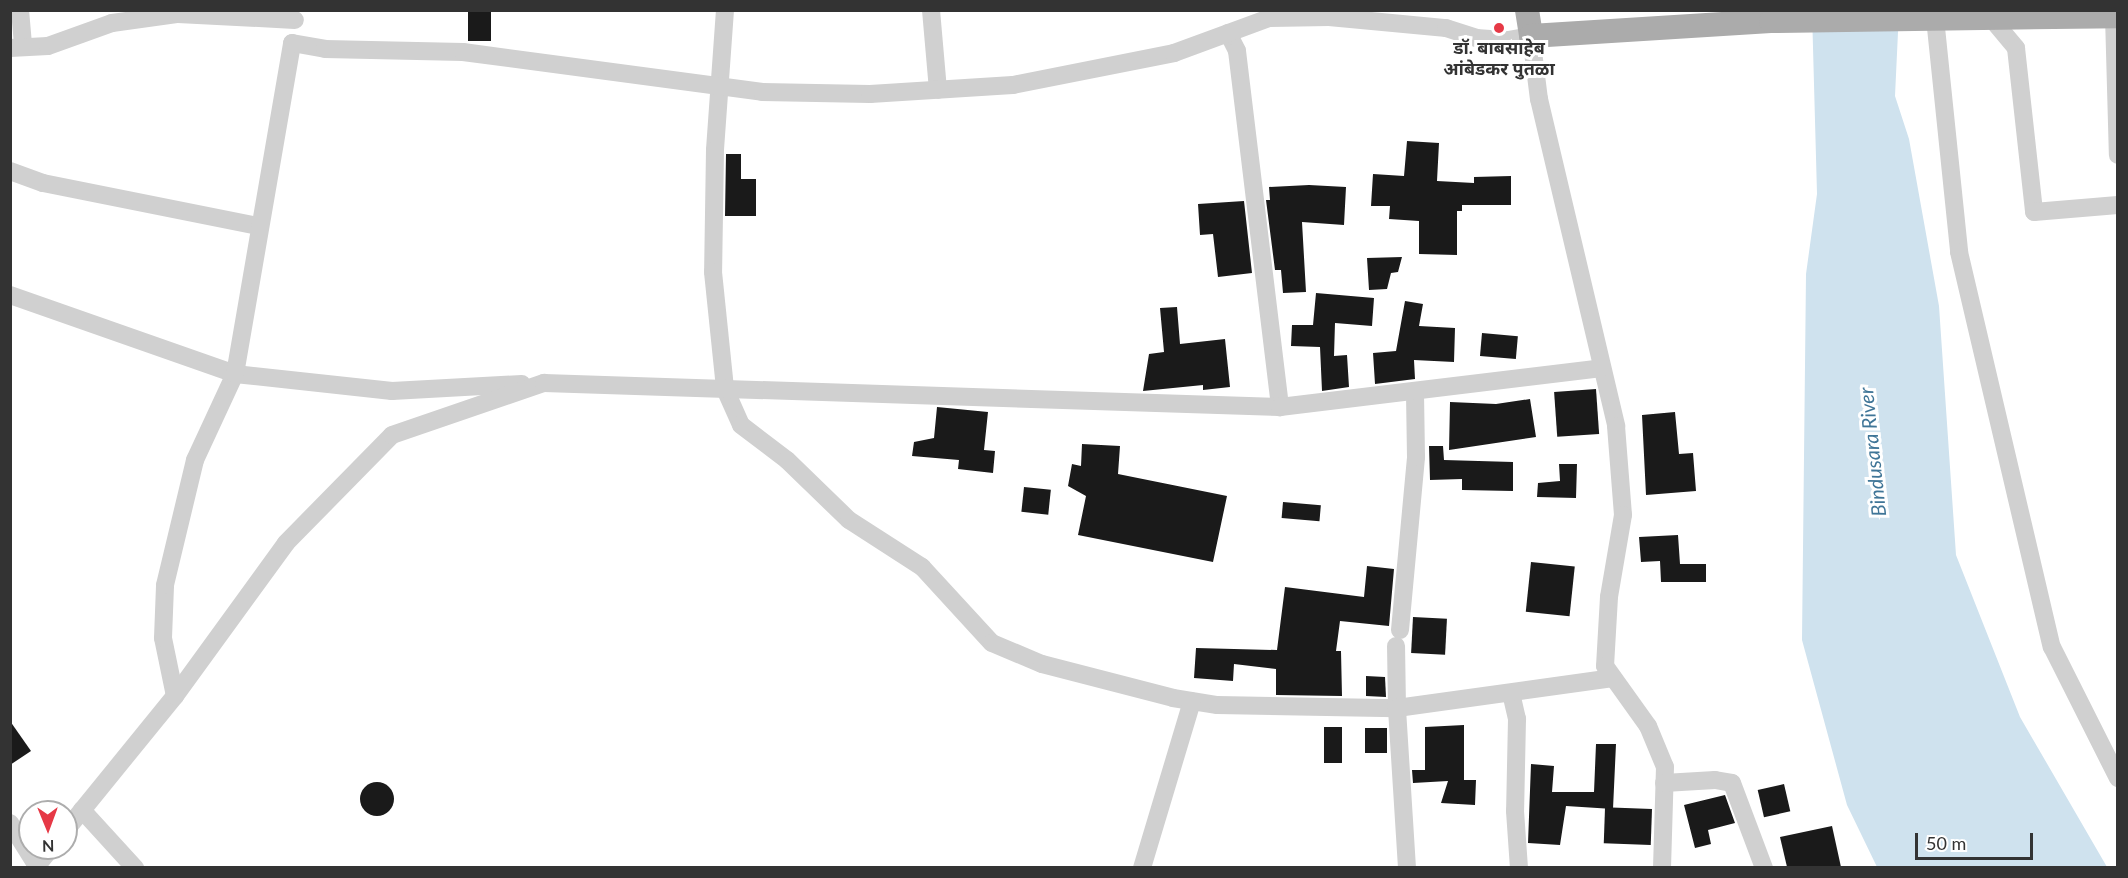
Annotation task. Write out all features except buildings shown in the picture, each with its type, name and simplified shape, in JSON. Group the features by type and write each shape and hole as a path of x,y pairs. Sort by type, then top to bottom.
{"main road":[{"path":"1527,10 1531,36 1771,21 1935,18 1988,14 2116,16"}],"street":[{"path":"20,10 17,48 48,46 112,23 178,14 296,16 235,374 195,460 165,585 163,638 175,696"},
{"path":"725,10 715,150 713,272 725,389 741,425 787,460 849,519 922,567 992,643 1042,664 1192,701 1217,705 1398,708 1613,678"},
{"path":"931,10 938,90"},
{"path":"292,43 324,49 463,52 721,87 870,94 1025,83 1174,53 1228,33 1269,14 1328,14 1446,27 1476,38 1508,40 1531,36 1539,99 1600,368 1616,426 1623,515 1609,597 1605,666 1648,726 1665,767 1662,867"},
{"path":"1988,14 2016,48 2034,212 2118,205"},
{"path":"2116,16 2118,155"},
{"path":"1935,18 1959,252 2052,647 2118,778"},
{"path":"1228,33 1237,51 1280,407"},
{"path":"10,171 43,183 259,226"},
{"path":"10,295 235,374 392,391 544,383 1280,407 1600,368"},
{"path":"78,815 175,696 286,543 392,435 544,383"},
{"path":"1407,867 1398,708 1398,638 1416,457 1415,391"},
{"path":"1511,693 1517,719 1515,811 1519,867"},
{"path":"1142,867 1192,701"},
{"path":"1664,783 1714,780 1732,783 1764,867"},
{"path":"82,810 135,867"},
{"path":"10,823 36,867"}],"water":[{"name":"Bindusara River","path":"1812,11 1899,11 1895,96 1909,139 1939,306 1956,555 2020,717 2107,867 1877,867 1847,805 1802,640 1806,274 1817,194"}],"place":[{"name":"डॉ. बाबसाहेब आंबेडकर पुतळा","path":"1499,28"}]}
